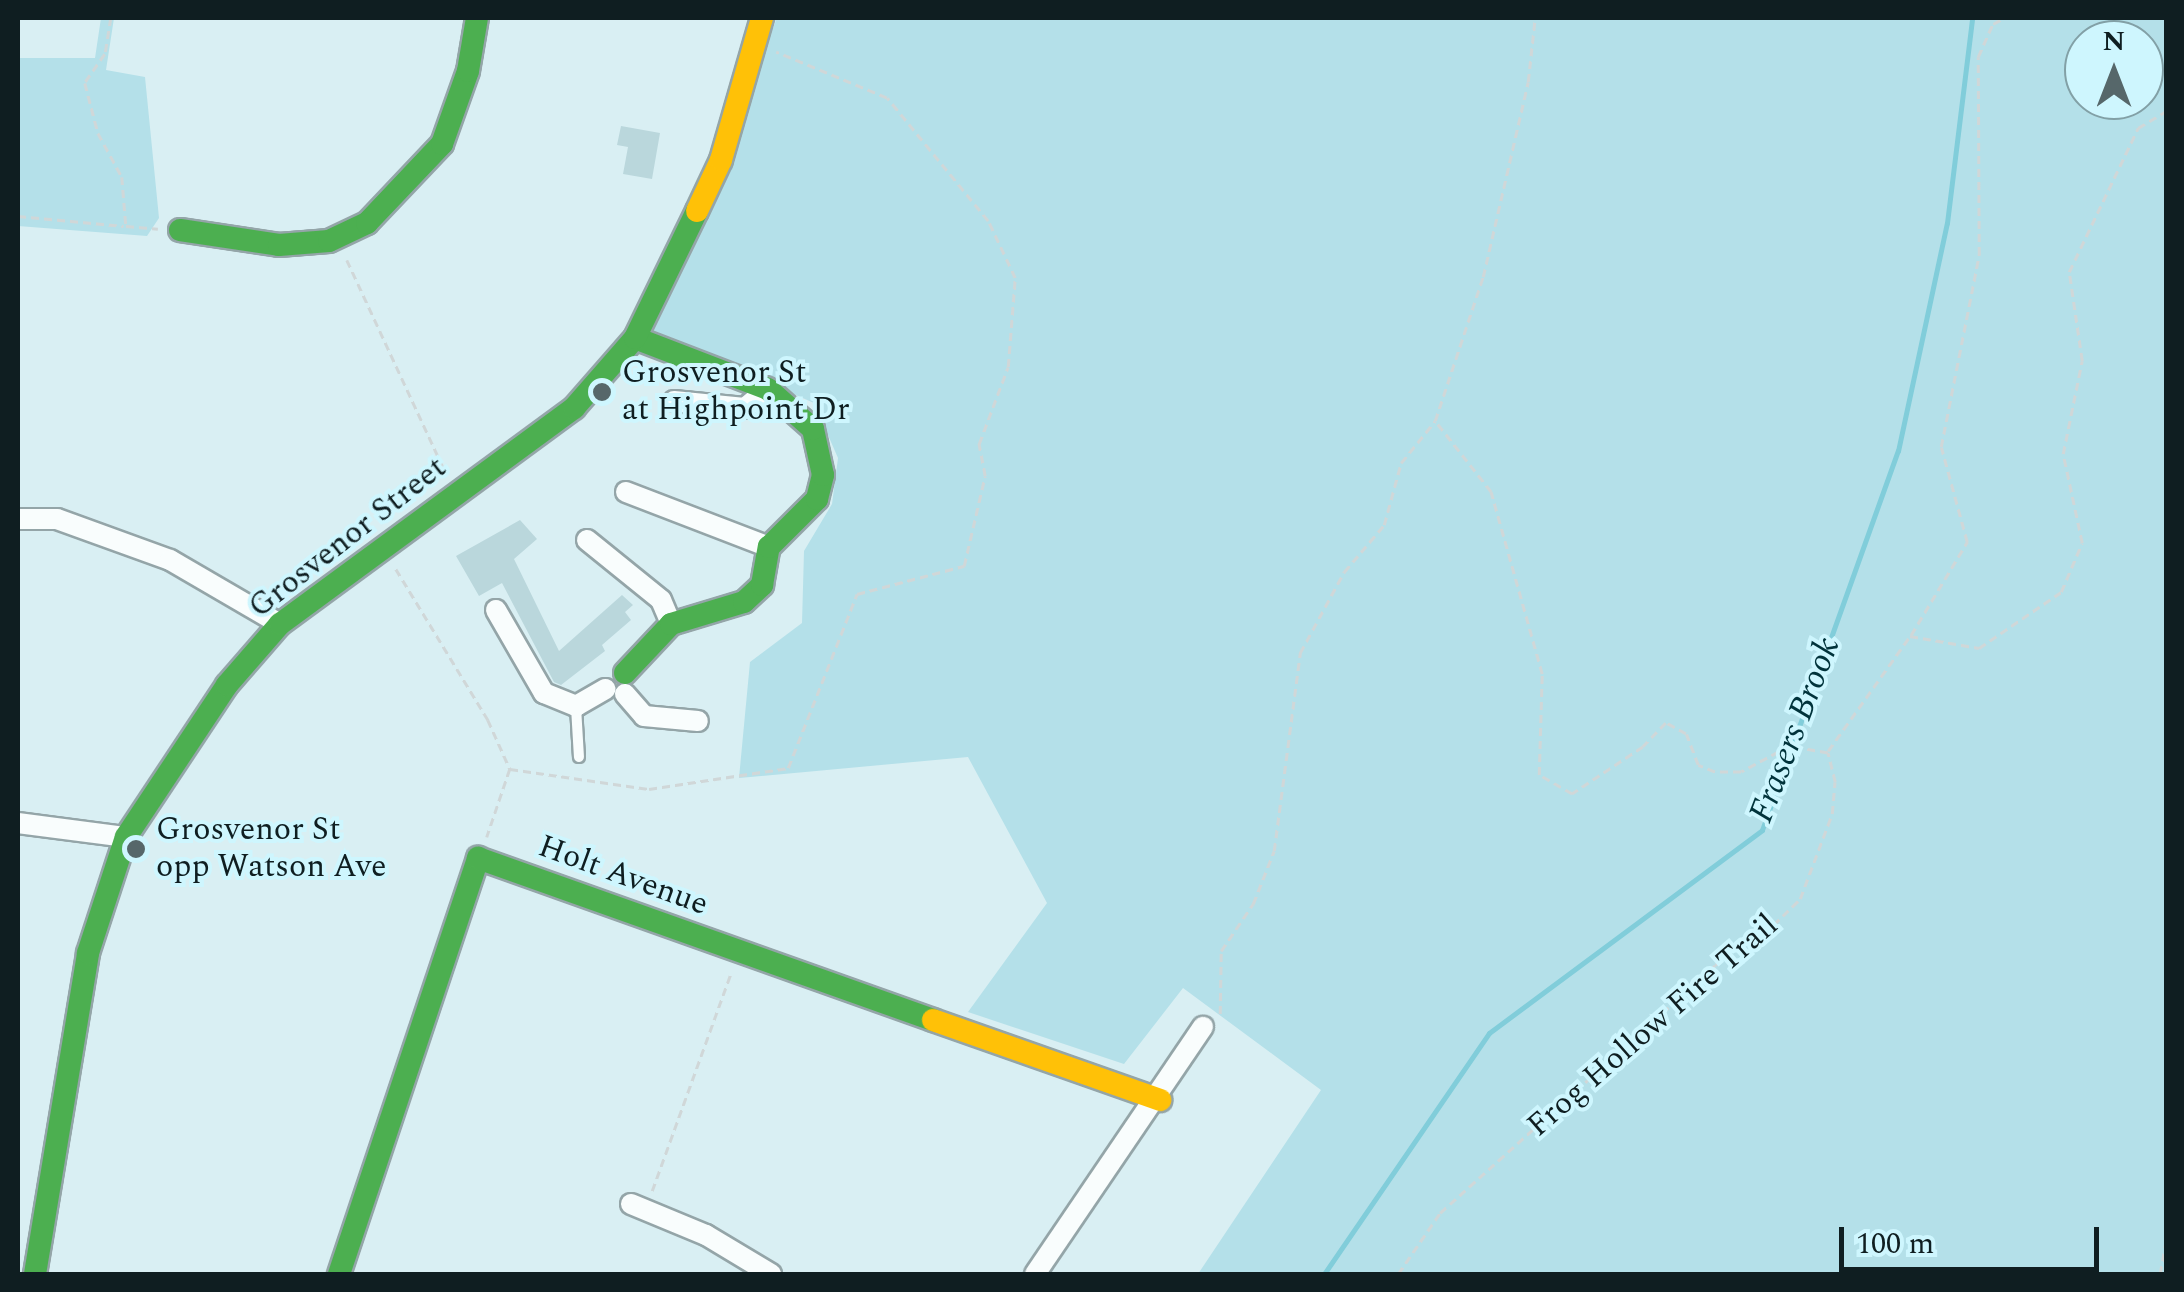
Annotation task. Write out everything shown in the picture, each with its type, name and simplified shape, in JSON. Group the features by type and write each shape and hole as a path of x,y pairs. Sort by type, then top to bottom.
{"street":[{"path":"180,230 279,245 329,241 366,223 442,144 468,70 477,18"},
{"name":"Grosvenor Street","path":"34,1274 88,953 126,837 228,685 280,624 574,408 635,338 721,160 762,18"},
{"path":"496,610 544,693 576,706 619,685 671,624 744,602 762,585 769,547 797,525 817,499 823,475 813,429 768,389 635,338"},
{"path":"674,402 745,408 768,389"},
{"path":"626,492 769,547"},
{"path":"18,520 57,520 170,560 280,624"},
{"path":"587,540 661,600 671,624"},
{"path":"619,685 644,716 698,721"},
{"path":"18,823 126,837"},
{"path":"339,1274 478,858"},
{"name":"Holt Avenue","path":"478,858 1160,1100"},
{"path":"1035,1274 1160,1100 1204,1027"},
{"path":"631,1204 706,1235 771,1274"}],"lane":[{"path":"576,706 578,757"}],"path":[{"path":"111,18 105,54 85,83 98,133 122,177 126,226"},
{"path":"1204,1027 1224,1010 1221,950 1253,904 1274,850 1300,653 1344,572 1384,524 1401,463 1435,421 1483,277 1528,82 1535,18"},
{"path":"1435,421 1491,492 1542,674 1538,775 1572,794 1644,747 1666,723 1686,734 1698,765 1715,772 1741,772 1790,746 1828,753 1910,636 1967,542 1941,447 1979,255 1978,57 1993,24 2004,18"},
{"path":"510,769 649,790 788,768 857,594 964,566 985,476 978,444 1008,368 1016,278 988,221 887,98 754,45"},
{"path":"1910,636 1979,648 2062,592 2082,543 2063,454 2082,361 2068,272 2138,128 2166,111"},
{"path":"18,216 180,230"},
{"path":"353,266 457,495"},
{"path":"406,585 510,769 478,858"},
{"name":"Frog Hollow Fire Trail","path":"1398,1274 1440,1213 1714,964 1764,934 1800,898 1832,814 1836,782 1828,753"},
{"path":"653,1190 738,952"},
{"path":"2160,1274 2166,1240"}],"shaded area":[{"path":"101,18 114,18 106,70 145,77 159,218 147,236 18,226 18,58 95,58"},
{"path":"777,18 2166,18 2166,1274 1198,1274 1321,1090 1183,988 1124,1064 968,1012 1047,903 968,757 739,778 750,662 802,623 804,551 832,504 838,458 814,403 651,332"}],"building":[{"path":"621,126 660,133 652,179 623,174 628,147 617,145"},
{"path":"520,520 537,539 514,559 559,651 622,595 633,605 625,612 631,620 602,645 605,651 561,685 554,682 502,583 479,596 456,556"}],"waterway":[{"name":"Frasers Brook","path":"1324,1274 1489,1033 1762,830 1898,451 1947,223 1972,18"}],"traffic: fast":[{"path":"180,230 279,245 329,241 367,223 442,144 468,71 477,18"},
{"path":"35,1274 88,953 126,837 227,685 280,624 574,408 635,338 697,211"},
{"path":"625,673 671,624 744,602 762,585 769,547 817,499 823,475 813,429 768,389 635,338"},
{"path":"339,1274 478,858 933,1020"}],"traffic: slow":[{"path":"697,211 721,160 762,18"},
{"path":"933,1020 1160,1100"}],"place":[{"name":"Grosvenor St at Highpoint Dr","path":"602,392"},
{"name":"Grosvenor St opp Watson Ave","path":"136,849"}]}
